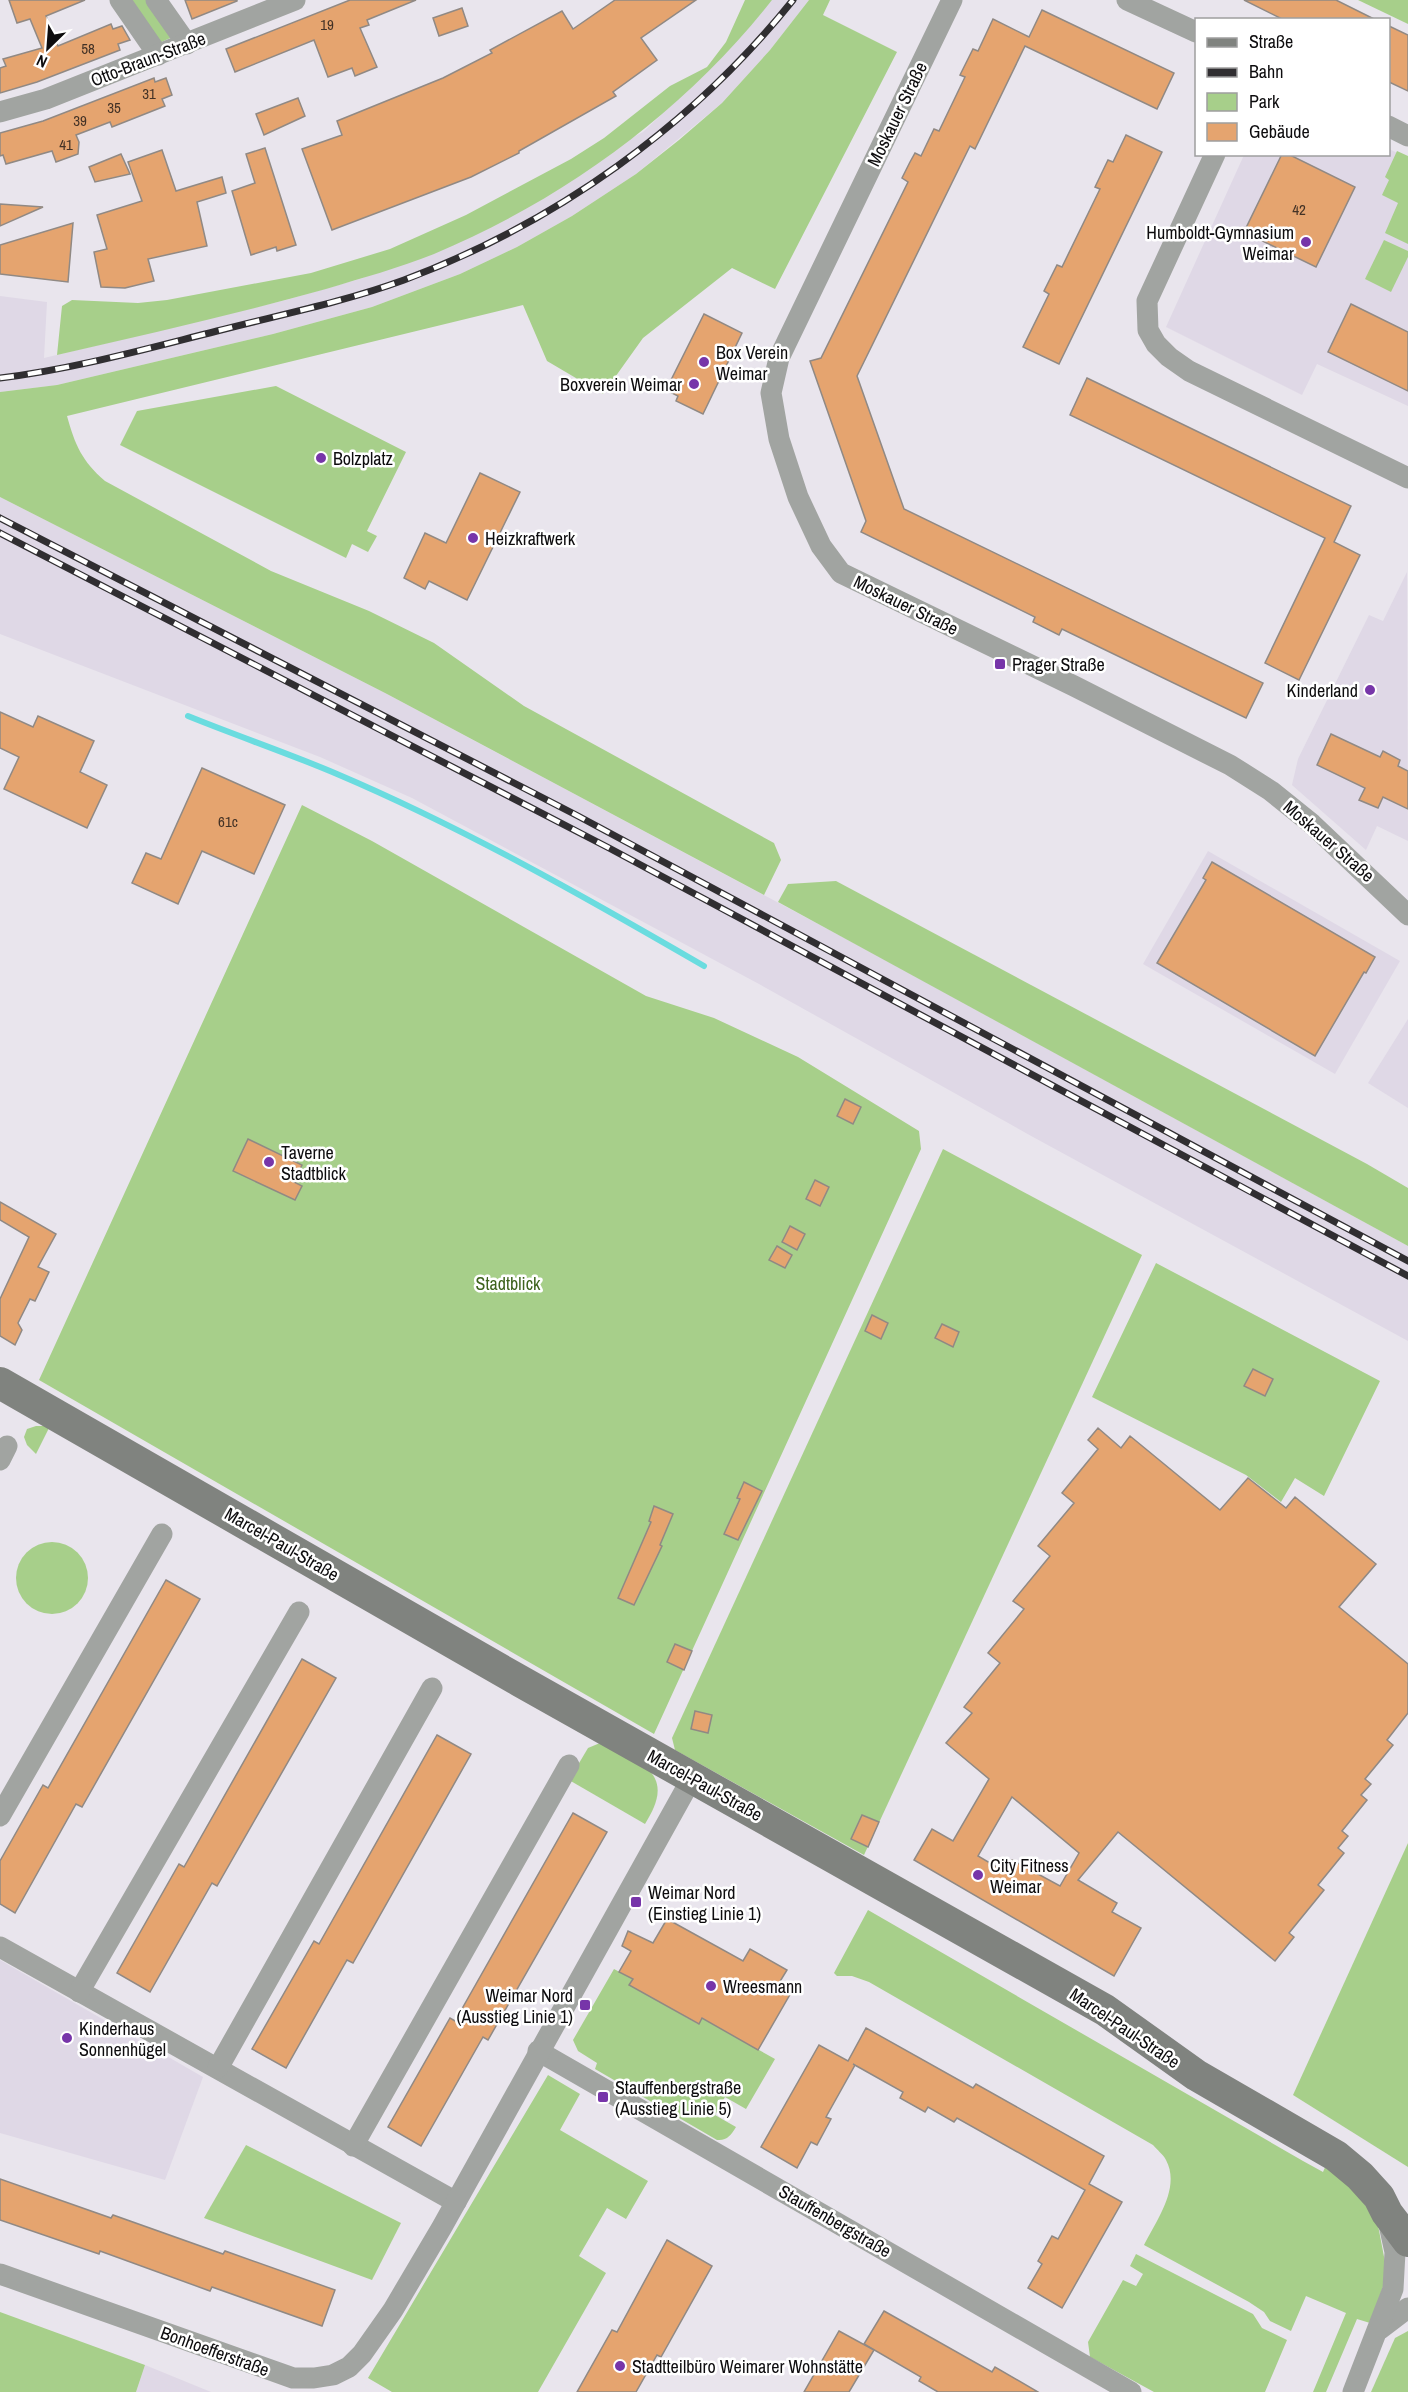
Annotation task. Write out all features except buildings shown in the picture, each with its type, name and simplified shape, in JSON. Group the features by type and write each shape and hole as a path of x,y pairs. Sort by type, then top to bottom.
{"street":[{"path":"120,0 158,55"},
{"path":"156,0 187,44"},
{"name":"Otto-Braun-Straße","path":"0,112 46,99 295,0"},
{"name":"Moskauer Straße","path":"952,0 779,358 771,393 779,439 798,497 821,546 841,573 1074,686 1240,772 1271,791 1312,824 1408,915"},
{"path":"1127,0 1195,31"},
{"path":"1390,127 1408,136"},
{"path":"1214,156 1147,301 1148,330 1156,344 1169,357 1189,371 1408,478"},
{"name":"Marcel-Paul-Straße","path":"0,1383 692,1778 1105,2010 1196,2075 1336,2156 1360,2176 1379,2197 1387,2213 1408,2241"},
{"path":"0,1816 162,1534"},
{"path":"79,1992 298,1612"},
{"path":"218,2068 432,1688"},
{"path":"353,2146 569,1765"},
{"name":"Bonhoefferstraße","path":"0,2274 293,2378 333,2375 349,2367 362,2354 393,2310 456,2202 692,1778"},
{"path":"0,1947 456,2202"},
{"name":"Stauffenbergstraße","path":"538,2051 1131,2392"},
{"name":"Marcel-Paul-Straße","path":"1353,2392 1394,2289 1395,2252 1387,2213"},
{"path":"1379,2329 1408,2308"}],"shaded area":[{"path":"772,0 809,0 770,50 722,103 636,174 572,216 517,247 460,274 372,307 273,334 57,385 0,392 0,296 47,302 44,358 286,300 363,278 643,132 693,85"},
{"name":"Humboldt-Gymnasium Weimar","path":"1390,149 1408,158 1408,406 1317,364 1302,395 1166,327 1244,156 1390,156"},
{"path":"0,497 387,694 878,956 1408,1246 1408,1341 1033,1137 759,984 412,798 320,757 0,634"},
{"name":"Kinderland","path":"1407,572 1408,841 1377,826 1366,850 1292,785 1298,759 1369,615 1383,621"},
{"path":"1208,851 1400,961 1335,1074 1143,964"},
{"path":"1408,1019 1408,1108 1368,1083"},
{"name":"Kinderhaus Sonnenhügel","path":"0,1960 203,2077 165,2180 0,2133"},
{"path":"145,2365 211,2392 136,2392"}],"green space":[{"path":"129,0 150,0 175,36 159,43"},
{"path":"745,0 772,0 738,41 661,115 575,179 483,232 421,259 326,289 57,355 62,306 72,300 138,303 167,300 311,273 390,249 466,215 571,159 604,138 670,86 707,67 726,42"},
{"path":"809,0 830,0 823,15 897,52 775,289 732,268 643,338 603,394 547,361 523,305 67,416 80,452 105,481 271,571 369,611 434,643 524,706 774,843 781,860 764,895 387,694 0,497 0,392 57,385 273,334 372,307 460,274 517,247 572,216 636,174 679,140 722,103 770,50"},
{"path":"1358,0 1408,0 1408,24"},
{"path":"1397,151 1408,156 1408,244 1385,233 1398,203 1382,195 1389,180 1385,177"},
{"path":"1384,240 1408,251 1408,257 1391,292 1365,279"},
{"path":"276,386 406,452 367,531 377,536 368,552 352,544 346,558 120,445 137,411"},
{"name":"Stadtblick","path":"302,805 372,841 646,996 714,1018 798,1057 919,1131 921,1149 654,1734 39,1380"},
{"path":"836,881 1408,1188 1408,1246 778,902 788,884"},
{"path":"943,1149 1142,1255 864,1855 675,1750 672,1738"},
{"path":"1156,1263 1380,1381 1324,1496 1295,1478 1281,1502 1246,1475 1092,1397"},
{"path":"36,1426 50,1426 36,1454 27,1445 24,1437 27,1429"},
{"path":"52,1542 72,1548 82,1558 88,1578 82,1598 72,1608 52,1614 32,1608 22,1598 16,1578 22,1558 32,1548"},
{"path":"600,1743 649,1770 654,1776 658,1790 657,1797 645,1824 569,1780 588,1748"},
{"path":"1408,1843 1408,2167 1293,2095"},
{"path":"868,1910 1303,2161 1323,2172 1326,2165 1349,2184 1377,2220 1385,2262 1384,2284 1370,2323 1357,2319 1326,2392 1313,2392 1346,2313 1306,2296 1291,2331 1270,2321 1264,2312 1249,2302 1144,2245 1169,2193 1170,2171 1163,2156 1153,2145 869,1982 852,1976 837,1976 834,1973"},
{"path":"614,1969 633,1979 630,1985 698,2024 702,2018 775,2059 746,2109 725,2097 715,2115 736,2127 726,2138 717,2140 595,2069 597,2063 578,2051 573,2040"},
{"path":"548,2075 580,2094 560,2130 648,2181 626,2219 607,2208 579,2256 606,2273 538,2392 392,2392 368,2378"},
{"path":"246,2145 401,2223 372,2280 204,2218"},
{"path":"1136,2254 1253,2314 1262,2328 1287,2340 1265,2392 1154,2392 1090,2357 1088,2342 1123,2280 1136,2286 1143,2274 1130,2266"},
{"path":"0,2312 145,2365 136,2392 0,2392"},
{"path":"1408,2331 1408,2392 1371,2392 1395,2338"}],"waterway":[{"path":"188,716 319,766 431,817 569,889 704,966"}],"railway":[{"path":"0,378 109,358 335,302 404,280 460,257 515,230 567,200 618,166 666,129 754,46 793,0"},
{"path":"0,518 578,816 1408,1261"},
{"path":"0,533 609,848 1408,1276"}],"place":[{"name":"Humboldt-Gymnasium Weimar","path":"1306,242"},
{"name":"Box Verein Weimar","path":"704,362"},
{"name":"Boxverein Weimar","path":"694,384"},
{"name":"Bolzplatz","path":"321,458"},
{"name":"Heizkraftwerk","path":"473,538"},
{"name":"Prager Straße","path":"1000,664"},
{"name":"Kinderland","path":"1370,690"},
{"name":"Taverne Stadtblick","path":"269,1162"},
{"name":"City Fitness Weimar","path":"978,1875"},
{"name":"Weimar Nord (Einstieg Linie 1)","path":"636,1902"},
{"name":"Wreesmann","path":"711,1986"},
{"name":"Weimar Nord (Ausstieg Linie 1)","path":"585,2005"},
{"name":"Kinderhaus Sonnenhügel","path":"67,2038"},
{"name":"Stauffenbergstraße (Ausstieg Linie 5)","path":"603,2097"},
{"name":"Stadtteilbüro Weimarer Wohnstätte","path":"620,2366"}]}
